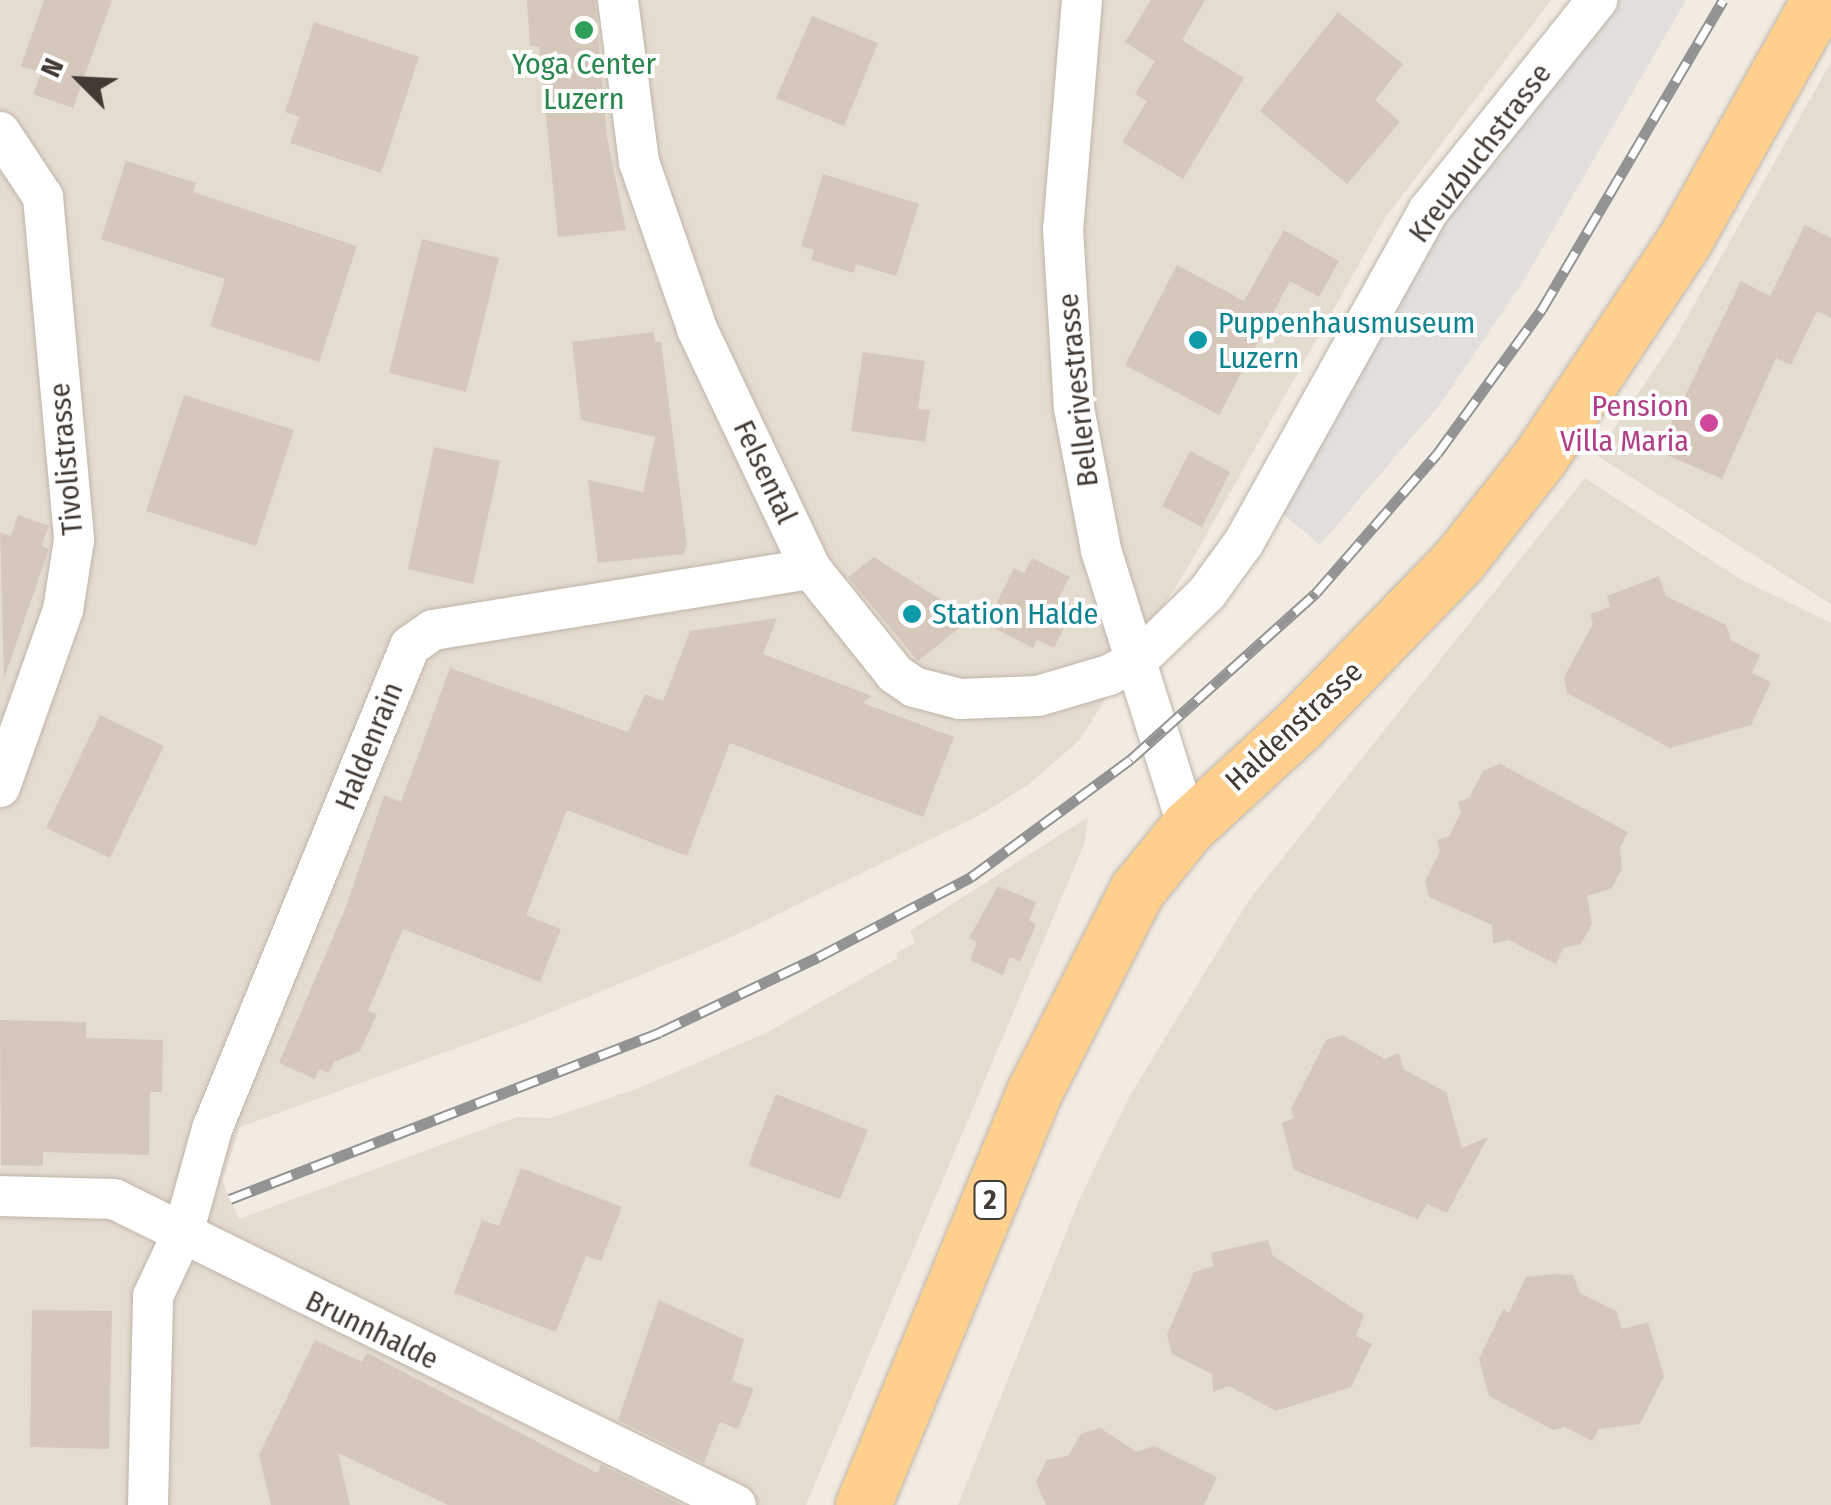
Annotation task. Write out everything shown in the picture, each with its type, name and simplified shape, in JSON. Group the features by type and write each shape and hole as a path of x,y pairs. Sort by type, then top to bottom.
{"main road":[{"name":"Haldenstrasse","path":"863,1505 1065,1023 1137,890 1188,826 1396,627 1540,457 1666,272 1820,0"}],"street":[{"name":"Felsental","path":"618,0 639,162 697,329 811,570 894,674 936,695 1038,696 1139,659"},
{"name":"Bellerivestrasse","path":"1082,0 1063,229 1074,408 1100,550 1139,659 1188,826"},
{"name":"Kreuzbuchstrasse","path":"1139,659 1227,568 1430,210 1598,0"},
{"name":"Tivolistrasse","path":"0,132 44,197 74,540 63,610 0,787"},
{"name":"Haldenrain","path":"148,1505 153,1296 184,1230 212,1129 410,646 433,630 811,570"},
{"name":"Brunnhalde","path":"0,1196 114,1199 184,1230 228,1260 736,1505"}],"shaded area":[{"path":"0,0 1551,0 1385,218 1191,562 1079,741 1029,784 980,815 725,940 525,1023 240,1127 222,1181 239,1219 517,1117 550,1118 639,1088 766,1033 898,958 896,953 915,943 910,931 1088,817 1085,842 806,1505 0,1505"},
{"path":"1597,0 1686,0 1524,280 1441,403 1320,545 1266,500 1429,210"},
{"path":"1831,62 1831,604 1596,455 1673,342"},
{"path":"1585,478 1740,579 1831,623 1831,1505 958,1505 1079,1200 1129,1097 1249,900"}],"building":[{"path":"44,0 112,0 73,108 33,94 41,73 21,66"},
{"path":"527,0 595,0 607,137 626,230 558,237 539,47 530,46"},
{"path":"1151,0 1205,0 1182,40 1244,78 1183,179 1122,142 1147,101 1135,94 1155,61 1125,42"},
{"path":"1338,12 1403,64 1375,100 1400,122 1347,184 1260,111"},
{"path":"812,16 878,43 844,126 776,98"},
{"path":"314,22 419,57 381,173 290,143 299,117 285,112"},
{"path":"126,161 196,183 193,192 357,246 319,362 210,326 225,279 101,239"},
{"path":"823,174 919,204 896,276 856,264 854,273 811,260 814,250 801,246"},
{"path":"1805,225 1831,238 1831,318 1817,311 1791,365 1776,358 1722,479 1658,451 1741,281 1770,296"},
{"name":"Puppenhausmuseum Luzern","path":"1284,230 1339,261 1319,297 1290,281 1219,415 1125,365 1177,265 1244,301"},
{"path":"422,239 499,258 466,392 389,373"},
{"path":"654,332 655,342 661,342 687,546 683,554 598,563 588,480 643,492 655,437 581,420 572,342"},
{"path":"863,352 925,361 918,409 930,410 925,442 851,431"},
{"path":"184,395 294,430 256,546 146,511"},
{"path":"434,447 500,461 473,584 408,569"},
{"path":"1190,451 1230,472 1202,527 1162,506"},
{"path":"18,515 49,526 41,546 49,549 4,679 0,532 11,536"},
{"name":"Station Halde","path":"874,557 946,603 963,625 918,661 848,577"},
{"path":"1032,558 1070,577 1058,599 1074,607 1054,648 1037,640 1033,648 986,624 1014,568 1024,573"},
{"path":"1659,576 1666,596 1726,625 1731,640 1760,655 1752,673 1771,682 1751,725 1670,748 1567,693 1564,677 1593,624 1590,614 1610,607 1607,596"},
{"path":"777,618 763,654 872,696 863,703 954,737 923,817 730,743 687,856 567,810 526,915 561,929 540,982 403,929 368,1011 377,1014 360,1051 334,1062 329,1073 319,1069 315,1079 279,1063 346,907 384,795 401,802 450,668 628,732 645,694 663,701 690,631"},
{"path":"100,715 164,746 110,858 46,828"},
{"path":"1500,764 1628,832 1620,847 1622,869 1612,888 1587,896 1592,924 1581,944 1563,948 1556,964 1509,940 1493,943 1492,925 1429,897 1425,881 1440,851 1437,840 1449,836 1461,812 1458,802 1469,798 1483,771"},
{"path":"998,886 1036,902 1029,920 1036,924 1020,962 1010,957 1003,975 970,960 977,942 969,938"},
{"path":"0,1020 86,1022 86,1038 163,1040 162,1092 150,1092 149,1155 43,1152 43,1166 1,1165"},
{"path":"1342,1035 1385,1059 1399,1053 1403,1069 1446,1092 1462,1148 1488,1137 1447,1213 1427,1204 1418,1219 1294,1170 1282,1123 1294,1118 1291,1109 1326,1040"},
{"path":"776,1094 868,1130 840,1199 748,1165"},
{"path":"521,1168 622,1207 601,1261 586,1256 556,1332 454,1293 482,1220 499,1226"},
{"path":"1268,1240 1273,1256 1364,1315 1356,1336 1372,1344 1351,1387 1276,1411 1229,1386 1213,1392 1212,1374 1172,1354 1167,1335 1194,1272 1214,1266 1211,1253"},
{"path":"1573,1275 1580,1293 1616,1311 1622,1329 1648,1322 1664,1376 1640,1424 1599,1429 1592,1441 1565,1427 1553,1430 1489,1396 1479,1359 1503,1309 1509,1313 1526,1277"},
{"path":"659,1300 744,1339 732,1381 754,1389 738,1429 720,1422 704,1463 618,1420"},
{"path":"32,1310 112,1311 109,1449 30,1447"},
{"path":"315,1340 362,1362 367,1353 597,1473 601,1465 682,1505 448,1505 338,1453 350,1505 271,1505 259,1455"},
{"path":"1100,1428 1137,1452 1154,1446 1217,1477 1204,1505 1046,1505 1036,1482 1047,1460 1068,1456 1081,1434"}],"railway":[{"path":"230,1199 660,1032 818,957 971,877 1131,759 1316,593 1437,454 1542,309 1723,0"}],"place":[{"name":"Yoga Center Luzern","path":"584,30"},
{"name":"Puppenhausmuseum Luzern","path":"1198,340"},
{"name":"Pension Villa Maria","path":"1709,423"},
{"name":"Station Halde","path":"912,614"}]}
